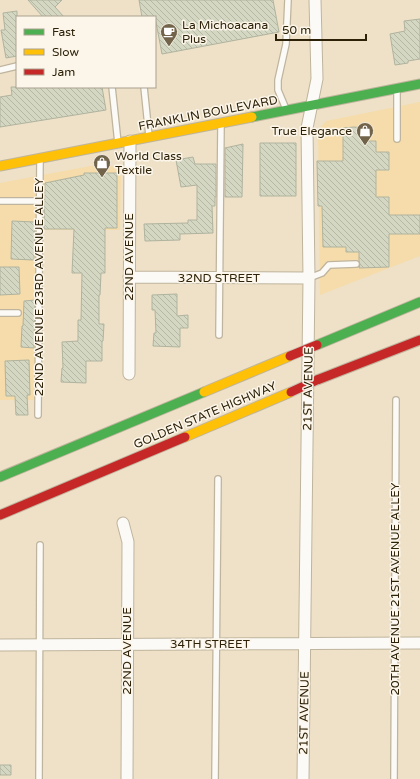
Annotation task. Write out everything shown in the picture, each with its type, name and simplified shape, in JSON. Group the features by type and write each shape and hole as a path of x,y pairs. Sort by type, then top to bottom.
{"main road":[{"name":"FRANKLIN BOULEVARD","path":"0,166 420,84"},
{"name":"GOLDEN STATE HIGHWAY","path":"0,477 420,302"},
{"name":"GOLDEN STATE HIGHWAY","path":"0,515 317,380 420,340"}],"street":[{"name":"21ST AVENUE","path":"304,779 309,278 307,128 317,79 314,0"},
{"name":"22ND AVENUE","path":"129,374 130,141"},
{"name":"32ND STREET","path":"129,277 309,278"},
{"name":"22ND AVENUE","path":"123,523 128,542 126,779"},
{"name":"34TH STREET","path":"0,645 420,643"}],"lane":[{"path":"287,110 278,90 278,80 286,44 288,0"},
{"path":"0,70 16,66"},
{"path":"112,88 118,143"},
{"path":"144,88 149,137"},
{"path":"397,88 397,140"},
{"path":"219,335 221,122"},
{"name":"22ND AVENUE 23RD AVENUE ALLEY","path":"38,415 40,158"},
{"path":"0,202 40,201"},
{"path":"309,278 322,273 329,265 356,264"},
{"path":"0,313 18,313"},
{"name":"20TH AVENUE 21ST AVENUE ALLEY","path":"394,779 396,400"},
{"path":"215,779 218,478"},
{"path":"39,779 40,545"}],"shaded area":[{"path":"420,102 420,256 320,295 318,130 326,121"},
{"path":"106,163 116,168 121,177 120,230 41,230 40,400 0,400 0,183"}],"building":[{"path":"28,0 62,0 55,7 63,16 42,16"},
{"path":"139,0 273,0 279,32 162,54 156,16 142,16"},
{"path":"17,11 16,56 6,58 1,30 5,30 3,13"},
{"path":"420,19 420,59 395,65 390,34 405,31 404,21"},
{"path":"11,87 102,88 106,110 0,127 0,97 12,95"},
{"path":"343,128 365,128 365,141 376,141 376,152 389,152 389,170 376,170 376,197 389,197 389,215 420,215 420,234 389,234 389,267 359,268 359,252 346,252 346,247 323,247 322,206 318,206 317,161 343,161"},
{"path":"260,143 296,143 296,196 260,196"},
{"path":"243,144 242,197 225,197 225,148"},
{"path":"193,157 195,164 216,164 216,197 215,206 212,206 213,233 180,234 180,240 145,241 144,224 188,223 188,220 197,220 197,185 181,187 176,160"},
{"path":"84,173 117,173 117,228 105,228 105,273 101,273 99,295 99,324 104,324 102,361 86,361 86,383 61,382 63,368 62,342 78,341 78,320 81,320 82,273 72,273 74,229 44,229 45,183 84,175"},
{"path":"12,221 35,222 34,260 11,259"},
{"path":"0,267 19,267 20,294 0,295"},
{"path":"177,294 177,316 188,315 188,328 180,328 180,347 153,346 154,333 156,333 155,310 152,310 152,295"},
{"path":"35,300 34,348 21,347 24,301"},
{"path":"29,360 30,395 27,395 28,415 16,415 15,396 6,396 5,361"},
{"path":"0,765 11,765 11,775 0,775"}],"traffic: fast":[{"path":"252,117 420,84"},
{"path":"317,345 420,302"},
{"path":"0,477 204,392"}],"traffic: slow":[{"path":"0,166 252,117"},
{"path":"204,392 290,356"},
{"path":"185,437 291,392"}],"traffic: jam":[{"path":"317,380 420,340"},
{"path":"290,356 317,345"},
{"path":"291,392 317,380"},
{"path":"0,515 185,437"}],"place":[{"name":"La Michoacana Plus","path":"169,47"},
{"name":"True Elegance","path":"365,146"},
{"name":"World Class Textile","path":"102,178"}]}
